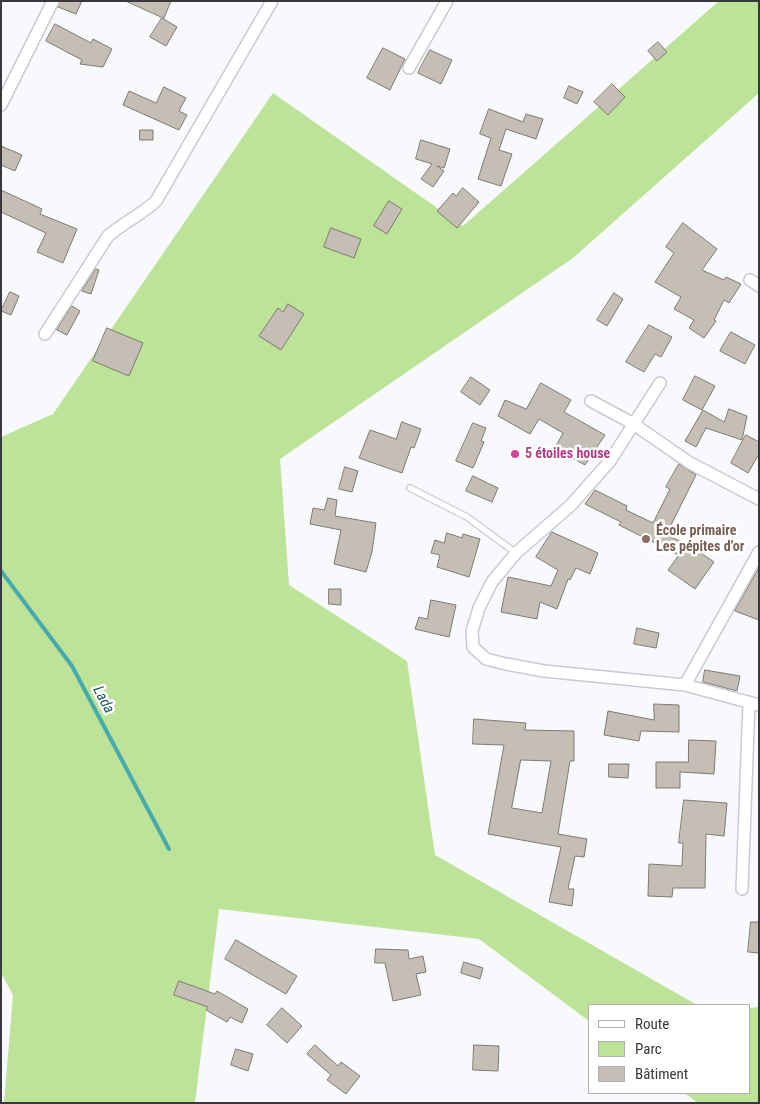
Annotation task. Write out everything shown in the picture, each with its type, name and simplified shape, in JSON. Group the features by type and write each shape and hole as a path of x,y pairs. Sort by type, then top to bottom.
{"street":[{"path":"1,105 53,1"},
{"path":"45,334 108,236 119,226 145,212 156,201 272,1"},
{"path":"409,68 447,1"},
{"path":"660,383 632,423 610,461 571,505 516,553 492,582 479,608 472,631 474,647 486,659 544,671 685,684 754,705 742,889"},
{"path":"591,401 632,423 690,463 759,499"},
{"path":"685,684 759,552"}],"lane":[{"path":"410,488 467,517 516,553"}],"green space":[{"path":"719,1 759,1 759,93 573,258 280,459 289,585 407,661 435,855 695,1004 588,1004 588,1020 479,939 219,909 195,1103 4,1103 13,995 1,973 1,437 53,414 273,93 463,226"},
{"path":"759,1007 759,1103 698,1103 685,1094 750,1094 750,1008"}],"building":[{"path":"60,1 82,1 76,14 58,7"},
{"path":"126,1 171,1 164,18"},
{"path":"162,18 177,27 166,46 150,37"},
{"path":"55,24 91,43 93,39 112,49 103,67 80,64 82,60 46,41"},
{"path":"658,42 667,52 657,61 648,51"},
{"path":"383,48 405,59 390,90 367,78"},
{"path":"430,50 452,60 441,84 418,73"},
{"path":"612,84 625,97 608,115 594,102"},
{"path":"569,86 583,92 577,104 564,98"},
{"path":"164,87 186,98 179,111 187,115 179,130 123,105 129,91 156,103"},
{"path":"489,109 523,122 526,114 543,119 536,139 506,129 499,150 512,154 501,186 478,179 491,138 480,134"},
{"path":"140,130 153,130 153,140 140,140"},
{"path":"421,140 450,149 444,168 437,166 444,171 433,187 421,179 432,164 416,159"},
{"path":"1,146 22,155 15,171 1,165"},
{"path":"463,188 479,202 457,228 437,211 453,193 456,196"},
{"path":"1,190 42,209 40,214 77,229 63,263 37,252 46,233 1,212"},
{"path":"389,201 402,209 387,234 374,226"},
{"path":"683,223 717,249 702,270 724,280 726,277 741,284 729,303 724,300 714,320 716,321 704,338 689,328 694,320 674,309 681,297 655,282 674,253 666,247"},
{"path":"331,228 361,239 354,258 324,247"},
{"path":"96,269 99,270 91,294 82,291"},
{"path":"10,292 19,296 11,315 1,311"},
{"path":"614,293 623,299 607,326 597,320"},
{"path":"288,304 304,314 281,350 259,336 278,308 283,312"},
{"path":"72,306 80,311 67,335 57,330"},
{"path":"649,325 672,337 661,357 655,354 644,372 626,362"},
{"path":"107,328 143,343 129,376 93,361"},
{"path":"731,332 755,345 745,364 720,351"},
{"path":"695,376 715,386 702,410 683,400"},
{"path":"471,377 490,390 480,405 461,392"},
{"path":"541,383 571,400 564,412 605,435 585,465 555,448 563,433 539,419 530,434 498,416 505,400 526,409"},
{"path":"729,409 747,416 742,440 706,428 696,447 685,441 703,410 724,422"},
{"path":"402,422 421,429 414,448 411,447 402,473 359,458 370,430 396,439"},
{"path":"473,423 486,428 481,441 484,442 473,468 456,461"},
{"path":"746,435 759,442 759,454 748,473 731,463"},
{"path":"679,464 696,475 666,535 689,545 714,562 695,589 668,570 679,555 619,525 621,522 585,504 595,490 627,506 626,510 653,523 670,489 666,487"},
{"path":"345,467 358,471 352,492 339,489"},
{"path":"473,476 498,488 492,502 466,491"},
{"path":"328,498 337,500 335,516 376,523 372,552 366,572 334,564 341,530 310,524 313,508 324,510"},
{"path":"552,532 598,553 590,574 576,568 570,580 568,579 557,609 540,602 537,619 501,612 508,577 551,586 558,570 536,557"},
{"path":"447,533 462,538 463,534 480,539 469,577 437,567 440,555 431,553 435,540 444,543"},
{"path":"759,568 759,620 735,611"},
{"path":"329,589 341,589 341,605 329,604"},
{"path":"431,600 456,605 449,637 415,629 419,617 427,619"},
{"path":"637,628 659,633 656,648 634,644"},
{"path":"705,670 740,676 737,691 703,682"},
{"path":"654,704 679,705 679,732 641,731 639,741 604,735 608,711 654,720"},
{"path":"474,719 526,723 525,730 574,731 574,761 570,761 558,834 587,839 584,857 575,856 568,889 574,889 572,906 549,902 561,847 488,834 504,745 473,744","holes":["521,760 551,761 542,813 512,808"]},
{"path":"689,740 716,741 714,774 680,772 680,788 656,788 656,762 688,762"},
{"path":"609,764 629,764 628,778 609,777"},
{"path":"684,800 727,803 724,836 706,834 705,888 673,888 672,897 648,896 649,864 682,866 683,843 679,843"},
{"path":"751,922 759,922 759,953 748,952"},
{"path":"236,940 297,976 286,994 225,959"},
{"path":"376,949 408,950 409,959 423,956 426,972 416,974 421,995 393,1001 385,963 375,963"},
{"path":"464,962 483,968 480,979 461,973"},
{"path":"179,981 215,994 217,991 248,1009 242,1023 230,1017 227,1022 206,1010 208,1007 174,995"},
{"path":"282,1008 302,1026 287,1043 267,1025"},
{"path":"315,1045 338,1066 341,1062 360,1076 346,1094 327,1080 331,1075 307,1054"},
{"path":"474,1045 499,1046 498,1071 473,1070"},
{"path":"236,1049 253,1054 248,1071 231,1065"}],"waterway":[{"name":"Lada","path":"1,571 72,666 169,849"}],"place":[{"name":"5 étoiles house","path":"515,454"},
{"name":"École primaire Les pépites d’or","path":"646,539"}]}
